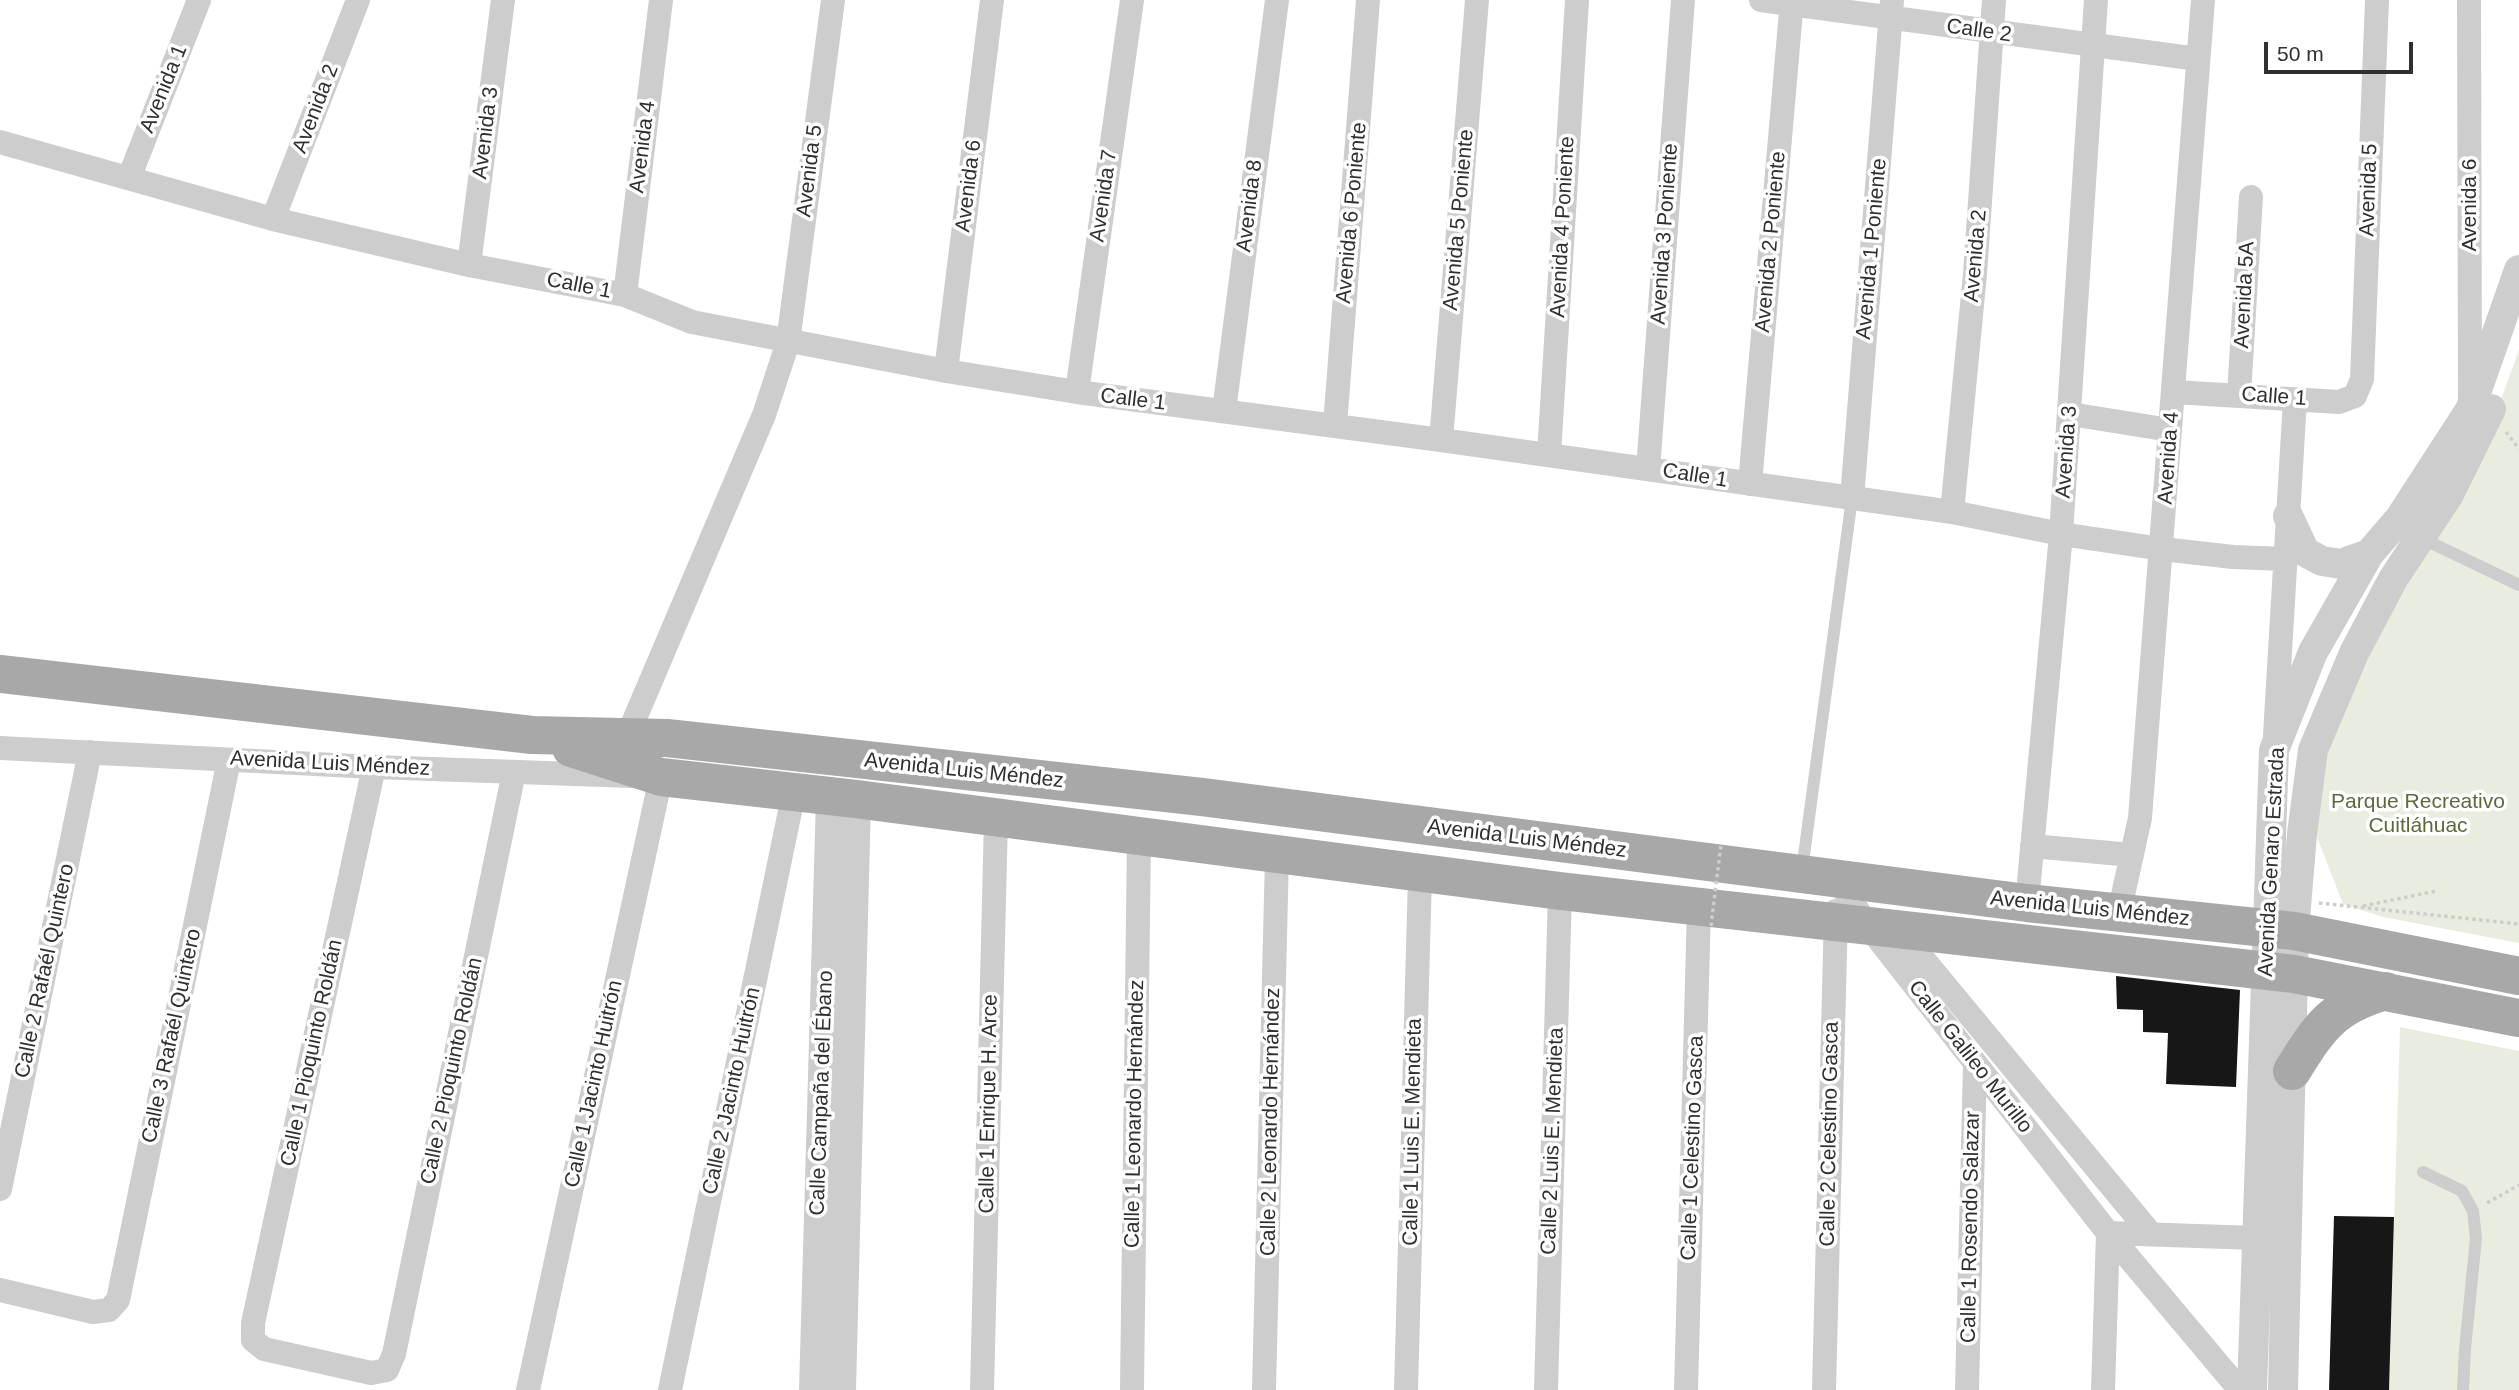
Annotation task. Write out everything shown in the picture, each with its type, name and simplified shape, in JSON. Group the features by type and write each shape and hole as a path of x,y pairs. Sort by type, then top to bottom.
{"main road":[{"name":"Avenida Luis Méndez","path":"0,674 532,735 667,738 1202,797 2119,913 2286,921 2519,976"},
{"name":"Avenida Luis Méndez","path":"532,735 661,777 1560,891 1705,916 1868,927 2280,972 2519,1018"},
{"path":"2292,1071 2314,1036 2334,1013 2361,998 2386,991"}],"street":[{"name":"Avenida 1","path":"129,178 199,0"},
{"name":"Avenida 2","path":"273,219 358,0"},
{"name":"Avenida 3","path":"468,265 503,0"},
{"name":"Avenida 4","path":"625,295 662,0"},
{"name":"Avenida 5","path":"627,737 764,415 788,342 833,0"},
{"name":"Avenida 6","path":"946,371 992,0"},
{"name":"Avenida 7","path":"1077,392 1132,0"},
{"name":"Avenida 8","path":"1224,411 1277,0"},
{"name":"Avenida 6 Poniente","path":"1335,425 1368,0"},
{"name":"Avenida 5 Poniente","path":"1441,440 1477,0"},
{"name":"Avenida 4 Poniente","path":"1549,454 1577,0"},
{"name":"Avenida 3 Poniente","path":"1648,469 1683,0"},
{"name":"Calle 2","path":"1761,0 1892,9 1992,32 2198,59"},
{"name":"Avenida 2","path":"1952,512 1975,274 1994,0"},
{"name":"Avenida 3","path":"2027,903 2061,534 2096,0"},
{"name":"Avenida 4","path":"2119,913 2140,818 2203,0"},
{"name":"Avenida 5","path":"2362,379 2377,0"},
{"name":"Avenida 6","path":"2469,0 2470,411"},
{"name":"Avenida 2 Poniente","path":"1750,484 1791,2"},
{"name":"Avenida 1 Poniente","path":"1852,498 1892,9"},
{"name":"Calle 1","path":"0,142 273,219 468,265 625,295 692,322 946,371 1077,392 1549,454 1952,512 2061,534 2162,549 2232,557 2285,559"},
{"name":"Avenida 5A","path":"2239,394 2251,197"},
{"name":"Avenida Genaro Estrada","path":"2286,921 2274,750 2313,652 2369,554 2400,519 2470,411 2519,270"},
{"name":"Avenida Genaro Estrada","path":"2252,1390 2256,1238 2280,972 2313,750 2354,653 2393,579 2448,496 2490,411 2519,329"},
{"name":"Calle 1","path":"2174,392 2339,401 2355,396 2362,379"},
{"path":"2274,750 2295,400"},
{"path":"2070,414 2170,430"},
{"path":"2288,516 2305,552 2322,562 2341,564 2369,554"},
{"name":"Avenida Luis Méndez","path":"0,748 374,767 661,777"},
{"name":"Calle 2 Rafaél Quintero","path":"0,1189 90,752"},
{"name":"Calle 3 Rafaél Quintero","path":"0,1290 93,1312 109,1310 118,1300 229,760"},
{"name":"Calle 1 Pioquinto Roldán","path":"374,767 253,1323 253,1340 264,1349 371,1373 387,1370"},
{"name":"Calle 2 Pioquinto Roldán","path":"387,1370 394,1354 514,772"},
{"name":"Calle 1 Jacinto Huitrón","path":"528,1390 661,777"},
{"name":"Calle 2 Jacinto Huitrón","path":"670,1390 827,796"},
{"name":"Calle Campaña del Ébano","path":"814,1390 827,796"},
{"name":"Calle Campaña del Ébano","path":"827,796 841,1390"},
{"name":"Calle 1 Enrique H. Arce","path":"982,1390 996,818"},
{"name":"Calle 1 Leonardo Hernández","path":"1132,1390 1139,838"},
{"path":"2032,846 2132,855"},
{"name":"Calle 2 Leonardo Hernández","path":"1264,1390 1277,855"},
{"name":"Calle 1 Luis E. Mendieta","path":"1406,1390 1420,874"},
{"name":"Calle 2 Celestino Gasca","path":"1819,876 1868,927 1824,1390"},
{"name":"Calle Galileo Murillo","path":"1819,876 2151,1234"},
{"name":"Calle 2 Luis E. Mendieta","path":"1546,1390 1560,891"},
{"name":"Calle 1 Celestino Gasca","path":"1686,1390 1705,916"},
{"name":"Calle Galileo Murillo","path":"1868,927 2108,1233 2240,1390"},
{"name":"Avenida Genaro Estrada","path":"2280,972 2292,1071 2283,1390"},
{"name":"Calle 1 Rosendo Salazar","path":"1967,1390 1975,1065"},
{"path":"2103,1390 2108,1233 2256,1238"}],"lane":[{"path":"1819,876 1852,498"},
{"path":"2420,538 2519,585"},
{"path":"2423,1172 2462,1191 2473,1211 2476,1238 2463,1390"}],"path":[{"path":"1705,916 1721,844"},
{"path":"2361,907 2436,891"},
{"path":"2286,921 2326,903 2404,914 2519,924"},
{"path":"2473,1211 2519,1185"}],"green space":[{"name":"Parque Recreativo Cuitláhuac","path":"2519,350 2519,943 2383,917 2343,904 2315,832 2322,755 2355,669 2493,421"},
{"path":"2400,1027 2519,1051 2519,1390 2389,1390"}],"building":[{"path":"2116,976 2240,990 2236,1087 2166,1084 2168,1033 2143,1032 2143,1010 2117,1009"},
{"path":"2334,1216 2394,1217 2389,1390 2329,1390"}]}
